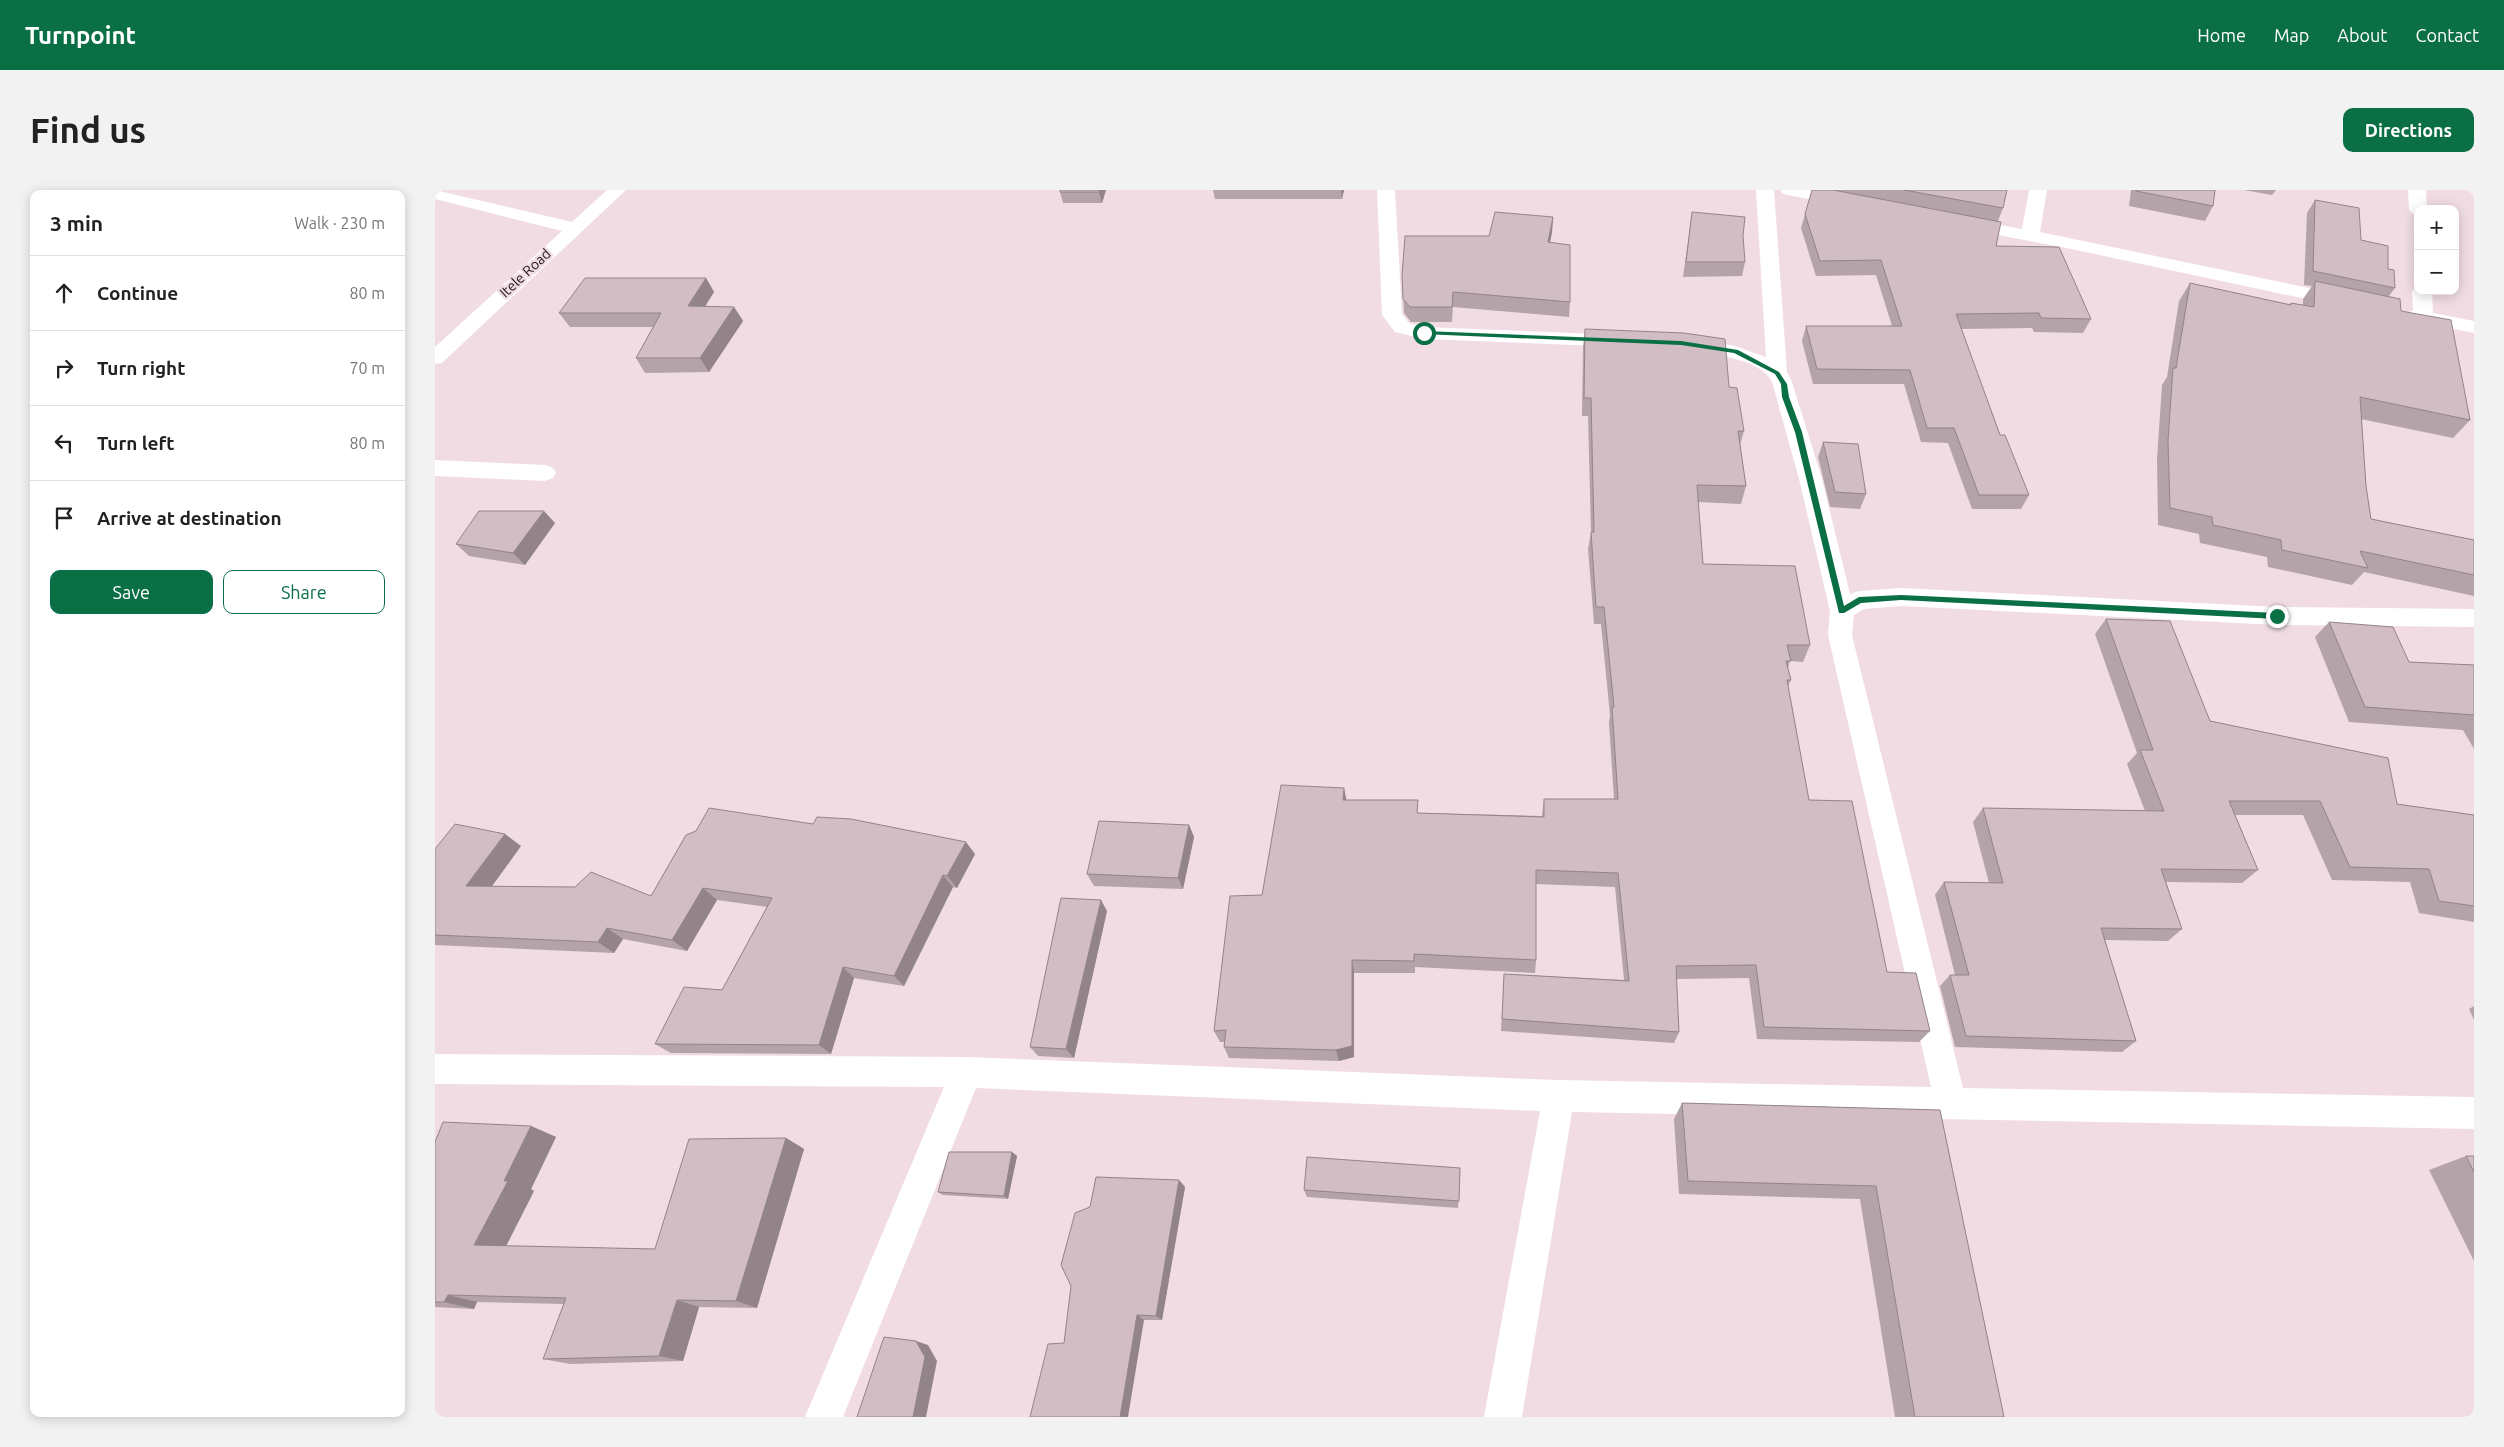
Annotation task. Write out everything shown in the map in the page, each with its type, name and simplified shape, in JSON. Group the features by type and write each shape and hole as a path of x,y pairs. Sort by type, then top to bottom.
{"street":[{"name":"Itele Road","path":"435,358 617,190"},
{"path":"1386,190 1392,315 1402,328 1424,333 1481,337 1643,342"},
{"path":"1765,190 1777,373 1784,384 1785,397 1798,432 1842,611 1840,635 1951,1102"},
{"path":"1789,190 1864,204"},
{"path":"2030,235 2037,190"},
{"path":"2417,190 2418,205"},
{"path":"435,194 574,228"},
{"path":"1942,219 2030,235 2366,306"},
{"path":"2422,295 2423,318"},
{"path":"2394,312 2474,327"},
{"path":"1672,343 1736,351 1777,373"},
{"path":"435,468 545,473"},
{"path":"1842,611 1859,600 1901,597 2277,616 2474,618"},
{"path":"435,1069 966,1072 1559,1096 2474,1113"},
{"path":"824,1417 966,1072"},
{"path":"1503,1417 1559,1096"}],"building":[{"path":"1060,190 1100,190 1099,192 1060,192"},
{"path":"1812,190 1833,190 2001,222 1996,246 2059,247 2091,319 2041,318 2039,313 1956,314 2000,435 2005,435 2029,495 1979,495 1954,428 1927,428 1910,370 1817,369 1806,326 1902,326 1881,260 1820,261 1805,214"},
{"path":"1904,190 2007,190 2003,208"},
{"path":"2136,190 2215,190 2213,206"},
{"path":"2315,200 2359,208 2361,240 2388,246 2388,269 2394,270 2395,288 2313,271"},
{"path":"1495,212 1553,217 1548,242 1570,245 1570,302 1453,292 1452,307 1410,307 1403,299 1402,275 1405,236 1489,236"},
{"path":"1692,212 1745,217 1743,236 1745,262 1686,262"},
{"path":"585,278 706,278 688,306 734,307 700,358 636,358 661,313 559,313"},
{"path":"2315,281 2400,299 2401,311 2451,320 2470,420 2360,397 2366,486 2371,519 2474,540 2474,575 2360,551 2368,568 2282,550 2281,540 2213,525 2212,517 2170,508 2168,441 2173,368 2176,368 2190,283 2291,305 2291,303 2314,307"},
{"path":"1585,329 1684,333 1725,339 1729,387 1737,388 1744,431 1738,431 1746,486 1697,485 1703,564 1795,566 1810,645 1787,645 1791,661 1786,661 1791,680 1787,680 1809,800 1852,801 1887,972 1916,973 1930,1031 1764,1027 1756,965 1676,966 1679,1032 1502,1019 1504,974 1629,981 1618,873 1536,870 1536,960 1414,954 1414,961 1352,960 1352,1046 1336,1050 1224,1047 1226,1030 1214,1031 1230,896 1262,895 1281,785 1344,788 1343,800 1418,800 1417,813 1544,817 1544,799 1618,799 1612,707 1614,707 1604,607 1596,607 1591,532 1594,532 1591,398 1584,398"},
{"path":"1823,442 1858,444 1866,494 1835,492"},
{"path":"479,511 544,511 513,553 456,544"},
{"path":"2106,619 2170,621 2210,721 2388,758 2397,804 2474,815 2474,906 2439,901 2429,869 2350,867 2320,801 2229,801 2258,870 2161,869 2182,929 2101,928 2136,1041 1966,1036 1950,975 1969,975 1944,882 2003,883 1983,808 2164,811 2140,750 2153,750"},
{"path":"2329,622 2393,627 2409,662 2474,665 2474,715 2365,707"},
{"path":"709,808 813,824 817,817 851,819 966,842 947,876 943,875 894,976 843,967 819,1045 655,1044 684,987 722,990 772,898 703,888 672,940 607,928 598,942 435,935 435,849 455,824 505,834 466,886 575,887 591,872 651,896 686,835 696,831"},
{"path":"1099,821 1189,825 1178,878 1087,874"},
{"path":"1061,898 1101,900 1066,1049 1030,1047"},
{"path":"1682,1103 1940,1110 2004,1417 1915,1417 1876,1186 1688,1181"},
{"path":"443,1122 531,1126 504,1181 508,1181 474,1245 655,1249 689,1139 786,1138 736,1301 677,1300 659,1356 543,1359 566,1298 448,1295 444,1302 435,1302 435,1142"},
{"path":"949,1152 1012,1152 1004,1196 938,1192"},
{"path":"2466,1156 2474,1156 2474,1172"},
{"path":"1307,1157 1460,1168 1459,1201 1304,1190"},
{"path":"1096,1177 1179,1180 1156,1316 1137,1315 1120,1417 1030,1417 1048,1344 1064,1343 1071,1286 1061,1265 1075,1213 1090,1207"},
{"path":"884,1337 916,1341 925,1357 913,1417 857,1417"}],"route":[{"path":"1424,333 1481,337 1681,343 1736,351 1777,373 1784,384 1785,397 1798,432 1842,611 1859,600 1901,597 2277,616"}]}
